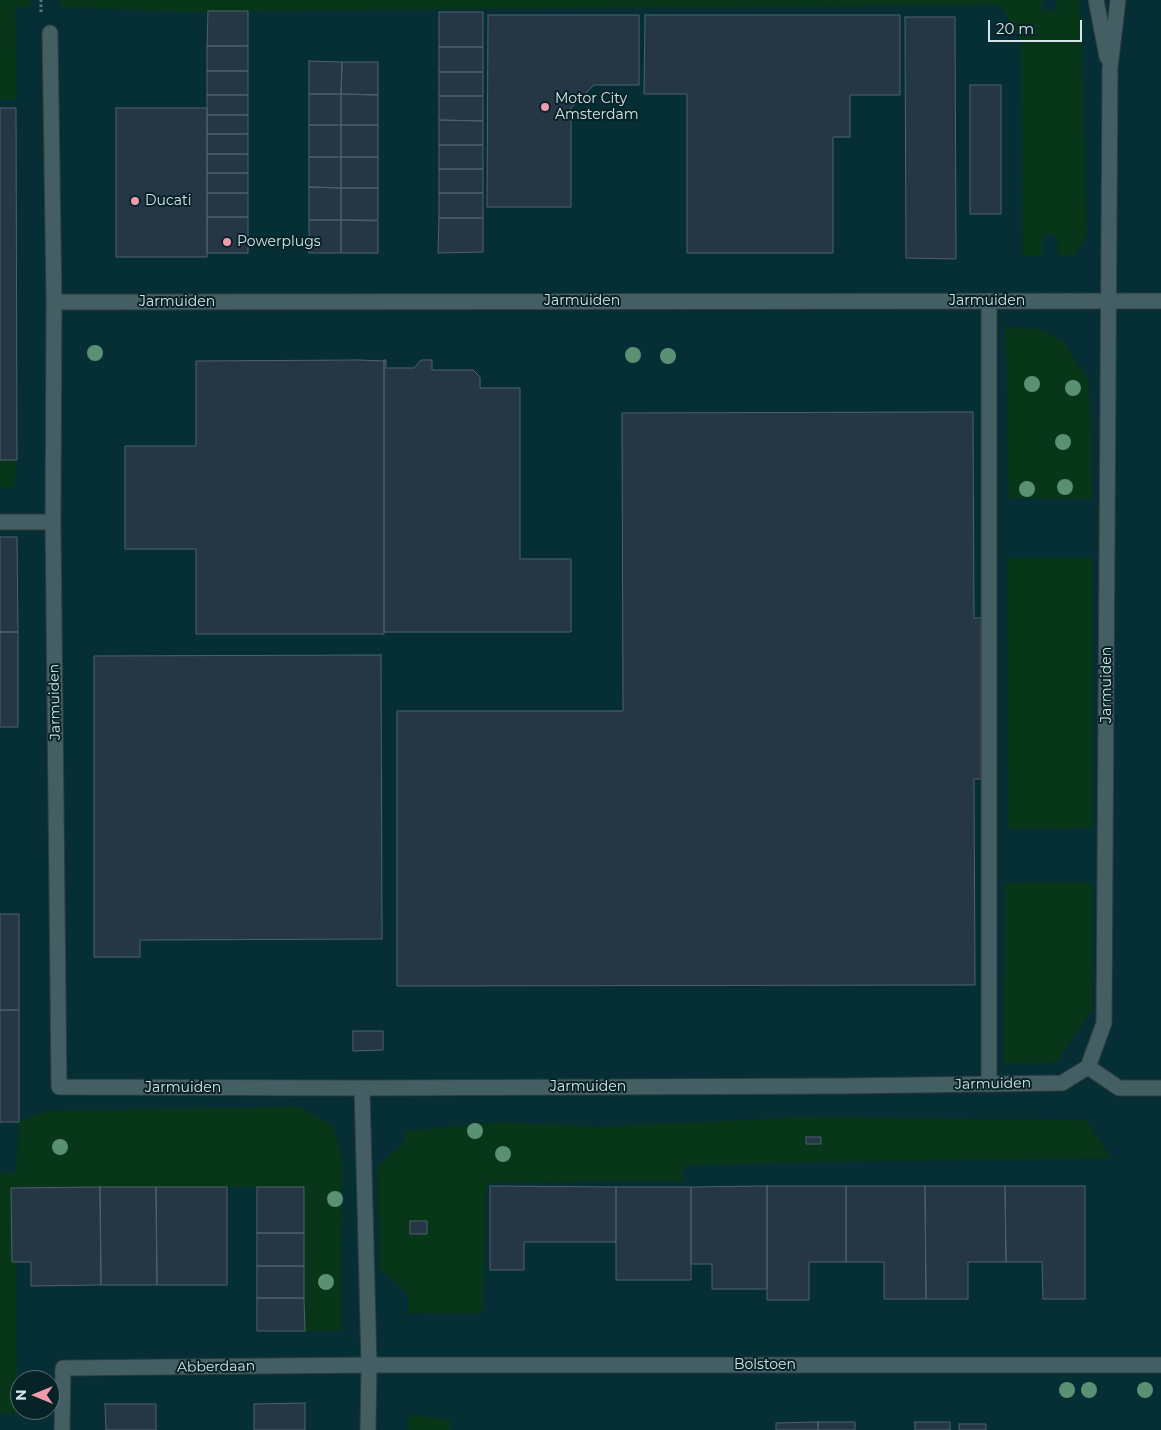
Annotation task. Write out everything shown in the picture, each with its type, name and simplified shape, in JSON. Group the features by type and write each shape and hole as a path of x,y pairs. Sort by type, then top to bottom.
{"street":[{"name":"Jarmuiden","path":"1096,0 1110,68"},
{"name":"Jarmuiden","path":"50,32 54,302 53,522 59,1087 362,1088 1062,1083 1088,1067 1104,1023 1110,68 1118,0"},
{"path":"989,301 989,1084"},
{"name":"Jarmuiden","path":"54,302 1161,301"},
{"path":"0,522 53,522"},
{"path":"1088,1067 1119,1088 1161,1088"},
{"path":"362,1088 368,1430"},
{"name":"Bolstoen","path":"368,1365 1161,1365"},
{"name":"Abberdaan","path":"62,1430 63,1368 368,1365"}],"shaded area":[{"path":"0,0 1161,0 1161,1430 0,1430"}],"green space":[{"path":"0,0 30,0 30,8 15,7 17,100 0,100"},
{"path":"60,0 1042,0 1043,11 1056,10 1057,0 1080,0 1087,235 1075,255 1058,256 1057,236 1042,235 1042,256 1023,256 1021,41 1000,5 228,11 219,13 59,7"},
{"path":"1006,327 1038,329 1063,341 1089,382 1092,499 1008,498"},
{"path":"0,460 17,460 14,487 0,487"},
{"path":"1007,558 1092,558 1093,828 1008,829"},
{"path":"1092,882 1092,1009 1056,1062 1004,1064 1005,883"},
{"path":"299,1107 333,1126 343,1161 342,1330 305,1331 304,1187 16,1188 17,1370 10,1370 10,1414 0,1413 0,1174 16,1173 19,1122 45,1111"},
{"path":"799,1117 1086,1120 1111,1158 805,1162 682,1166 684,1181 487,1183 482,1314 408,1313 408,1294 380,1269 377,1167 406,1141 406,1131 499,1122 598,1127"},
{"path":"409,1415 450,1420 450,1430 409,1430"}],"building":[{"path":"208,11 248,11 248,46 207,46"},
{"path":"439,12 483,12 483,47 439,47"},
{"path":"488,15 639,15 639,85 594,85 571,108 571,207 487,207"},
{"path":"645,15 900,15 900,95 850,95 850,137 833,137 833,253 687,253 687,94 644,94"},
{"path":"905,17 955,17 956,259 906,258"},
{"path":"207,46 248,46 248,71 207,71"},
{"path":"439,47 483,47 483,72 439,72"},
{"path":"309,61 342,62 341,94 309,94"},
{"path":"342,62 378,62 378,95 341,94"},
{"path":"207,71 248,71 248,95 207,95"},
{"path":"439,72 483,72 483,96 439,96"},
{"path":"970,85 1001,85 1001,214 970,214"},
{"path":"309,94 341,94 341,125 309,125"},
{"path":"341,94 378,95 378,125 341,125"},
{"path":"207,95 248,95 248,115 207,115"},
{"path":"439,96 483,96 483,121 439,120"},
{"path":"0,108 16,108 17,460 0,460"},
{"path":"116,108 207,108 207,257 116,257"},
{"path":"207,115 248,115 248,134 207,134"},
{"path":"439,120 483,121 483,145 439,145"},
{"path":"309,125 341,125 341,157 309,157"},
{"path":"341,125 378,125 378,157 341,157"},
{"path":"207,134 248,134 248,154 207,154"},
{"path":"439,145 483,145 483,169 439,169"},
{"path":"207,154 248,154 248,173 207,173"},
{"path":"309,157 341,157 341,188 309,187"},
{"path":"341,157 378,157 378,188 341,188"},
{"path":"439,169 483,169 483,193 439,193"},
{"path":"207,173 248,173 248,193 207,193"},
{"path":"309,187 341,188 341,220 309,220"},
{"path":"341,188 378,188 378,220 341,220"},
{"path":"207,193 248,193 248,217 207,217"},
{"path":"439,193 483,193 483,218 439,218"},
{"path":"207,217 248,217 248,253 207,253"},
{"path":"439,218 483,218 483,252 438,253"},
{"path":"309,220 341,220 341,253 309,253"},
{"path":"341,220 378,221 378,253 341,253"},
{"path":"384,360 386,360 386,368 414,368 421,360 432,360 432,370 473,370 480,377 480,388 520,388 520,559 571,559 571,632 384,632"},
{"path":"196,361 384,361 384,634 196,634 196,549 125,549 125,446 196,446"},
{"path":"973,412 974,618 981,618 981,779 974,779 975,985 397,986 397,711 623,711 622,413"},
{"path":"0,537 17,537 18,632 0,632"},
{"path":"0,632 18,632 18,727 0,727"},
{"path":"381,655 382,939 140,940 140,957 94,957 94,656"},
{"path":"0,914 19,914 19,1010 0,1010"},
{"path":"0,1010 19,1010 19,1122 0,1122"},
{"path":"353,1031 383,1031 383,1050 353,1051"},
{"path":"806,1137 821,1137 821,1144 806,1144"},
{"path":"490,1186 616,1187 616,1242 524,1242 524,1270 490,1270"},
{"path":"767,1186 767,1289 712,1289 712,1264 691,1264 691,1187"},
{"path":"767,1186 846,1186 846,1262 809,1262 809,1300 767,1300"},
{"path":"846,1186 925,1186 926,1299 884,1299 884,1262 846,1262"},
{"path":"925,1186 1005,1186 1006,1262 968,1262 968,1299 926,1299"},
{"path":"1005,1186 1085,1186 1085,1299 1043,1299 1042,1262 1006,1262"},
{"path":"100,1187 156,1187 157,1285 101,1285"},
{"path":"100,1187 101,1285 31,1286 31,1262 12,1262 11,1188"},
{"path":"156,1187 227,1187 227,1285 157,1285"},
{"path":"257,1187 304,1187 304,1233 257,1233"},
{"path":"616,1187 691,1187 691,1280 616,1280"},
{"path":"410,1221 427,1221 427,1234 410,1234"},
{"path":"257,1233 304,1233 304,1266 257,1266"},
{"path":"257,1266 304,1266 304,1298 257,1298"},
{"path":"257,1298 304,1298 305,1331 257,1331"},
{"path":"305,1403 305,1430 254,1430 254,1404"},
{"path":"105,1404 156,1404 156,1430 106,1430"},
{"path":"818,1422 855,1422 855,1430 818,1430"},
{"path":"818,1422 818,1430 776,1430 776,1423"},
{"path":"915,1422 950,1422 950,1430 915,1430"},
{"path":"959,1424 986,1424 986,1430 959,1430"}],"place":[{"name":"Motor City Amsterdam","path":"545,107"},
{"name":"Ducati","path":"135,201"},
{"name":"Powerplugs","path":"227,242"}]}
